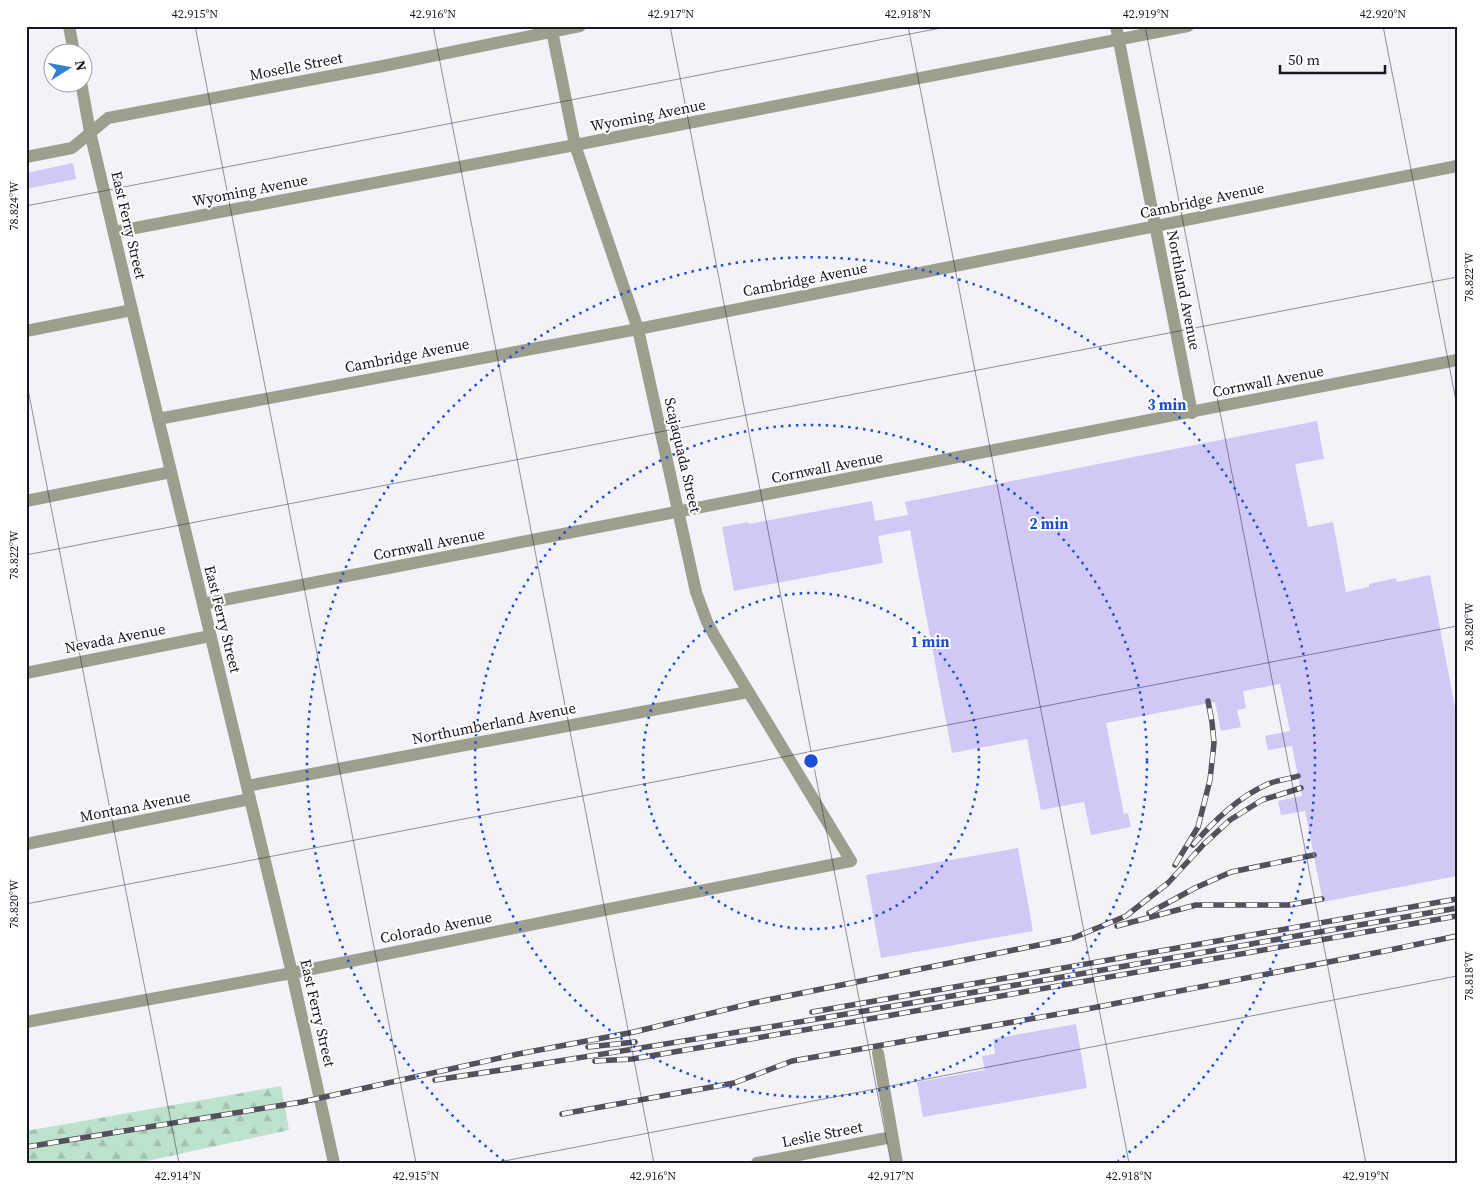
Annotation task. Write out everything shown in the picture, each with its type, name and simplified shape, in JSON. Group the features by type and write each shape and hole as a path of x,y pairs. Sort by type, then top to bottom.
{"street":[{"path":"69,26 72,42"},
{"name":"Moselle Street","path":"26,157 72,148 108,118 383,66 552,29 580,26"},
{"name":"Northland Avenue","path":"1116,26 1192,412"},
{"name":"Wyoming Avenue","path":"114,232 1188,26"},
{"name":"Scajaquada Street","path":"552,29 575,145 638,329 696,592 707,622 851,861"},
{"name":"East Ferry Street","path":"83,92 90,132 132,310 292,973 334,1163"},
{"name":"Cambridge Avenue","path":"158,419 638,329 1457,166"},
{"path":"26,331 132,310"},
{"name":"Cornwall Avenue","path":"203,604 1457,360"},
{"path":"26,501 171,472"},
{"name":"Nevada Avenue","path":"26,673 210,636"},
{"name":"Northumberland Avenue","path":"247,786 748,692"},
{"name":"Montana Avenue","path":"26,844 250,799"},
{"name":"Colorado Avenue","path":"26,1022 292,973 851,861"},
{"path":"878,1053 897,1163"},
{"name":"Leslie Street","path":"757,1163 892,1137"}],"green space":[{"path":"281,1086 289,1130 138,1163 26,1163 26,1131"}],"building":[{"path":"73,163 76,179 26,189 26,173"},
{"path":"1317,421 1324,459 1295,464 1308,527 1333,522 1346,592 1369,587 1369,584 1396,578 1397,582 1430,575 1457,718 1457,876 1323,902 1305,811 1281,815 1278,801 1302,796 1292,746 1268,750 1265,736 1290,731 1280,684 1243,691 1246,708 1237,710 1241,727 1221,731 1215,702 1106,723 1124,814 1128,813 1131,827 1091,835 1084,802 1041,810 1027,739 952,753 910,530 878,536 883,563 734,591 722,527 748,522 749,524 872,501 875,521 908,515 905,502"},
{"path":"1018,848 1033,931 881,958 866,875"},
{"path":"1076,1024 1087,1088 923,1117 917,1082 985,1070 982,1056 995,1054 993,1039"}],"railway":[{"path":"1175,865 1198,827 1210,780 1214,743 1208,701"},
{"path":"1193,845 1218,819 1257,789 1298,776"},
{"path":"26,1147 302,1102 518,1054 634,1032 753,1003 1073,938 1126,916 1168,883 1204,844 1230,820 1262,800 1301,788"},
{"path":"1149,913 1195,888 1231,872 1314,855"},
{"path":"1117,926 1196,905 1289,905 1322,899"},
{"path":"812,1012 1457,899"},
{"path":"435,1080 819,1019 1457,908"},
{"path":"595,1061 632,1059 1457,916"},
{"path":"562,1114 734,1083 792,1061 1087,1009 1457,936"},
{"path":"588,1047 635,1042"}]}
